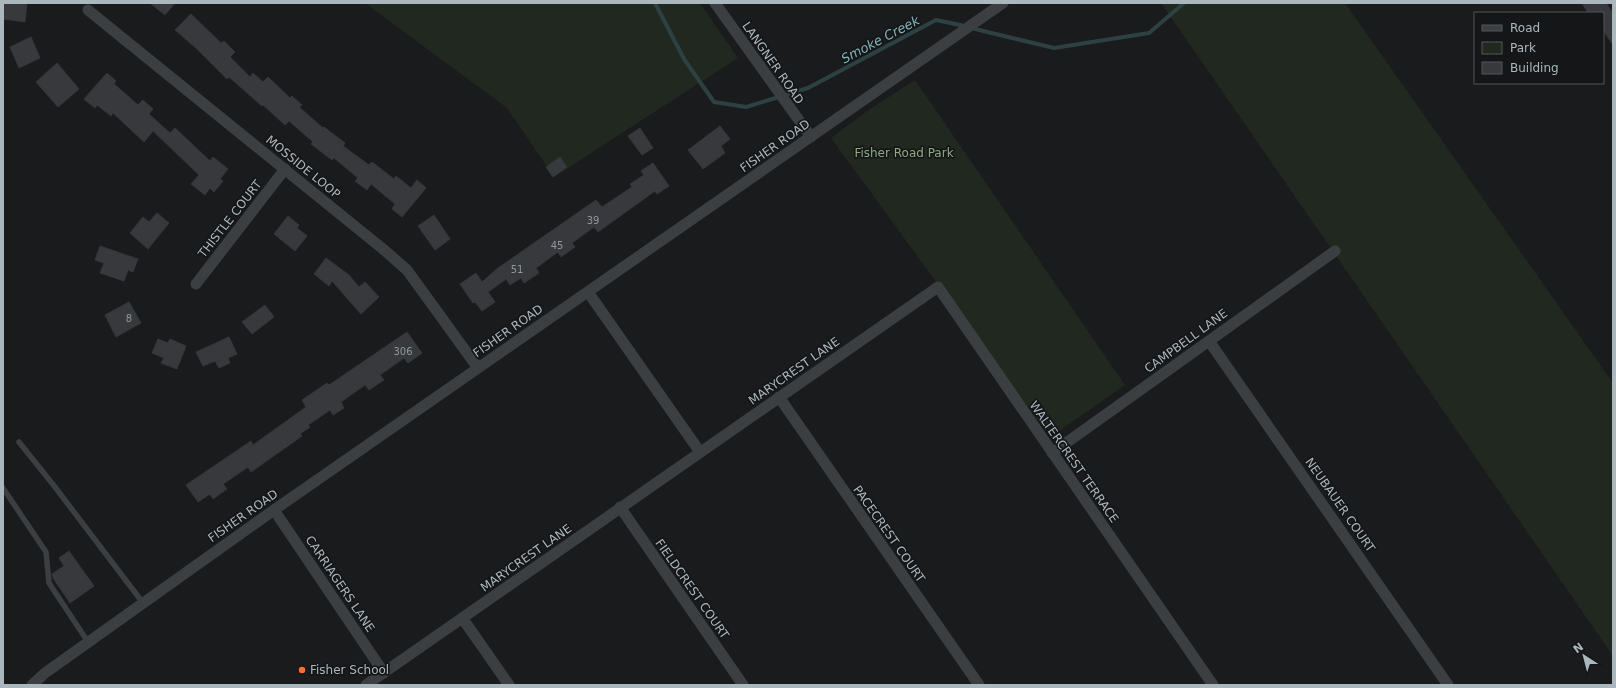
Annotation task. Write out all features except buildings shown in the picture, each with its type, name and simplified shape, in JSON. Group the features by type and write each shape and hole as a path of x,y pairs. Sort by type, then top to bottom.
{"street":[{"name":"LANGNER ROAD","path":"715,3 810,137"},
{"name":"FISHER ROAD","path":"32,685 45,673 274,510 1002,4"},
{"name":"MOSSIDE LOOP","path":"88,10 285,169 407,270 478,368"},
{"name":"THISTLE COURT","path":"196,284 285,169"},
{"name":"CAMPBELL LANE","path":"1052,453 1335,251"},
{"name":"WALTERCREST TERRACE","path":"904,310 938,287 1213,685"},
{"path":"588,292 700,452"},
{"name":"MARYCREST LANE","path":"366,685 463,619 620,507 904,310"},
{"name":"NEUBAUER COURT","path":"1209,340 1448,685"},
{"name":"PACECREST COURT","path":"779,397 979,685"},
{"name":"FIELDCREST COURT","path":"620,507 743,685"},
{"name":"CARRIAGERS LANE","path":"274,510 384,673"},
{"path":"463,619 509,685"}],"lane":[{"path":"19,442 143,603"},
{"path":"3,488 46,552 49,583 88,642"}],"green space":[{"path":"365,3 700,3 738,58 554,177 507,108"},
{"path":"1161,3 1345,3 1613,383 1613,656"},
{"name":"Fisher Road Park","path":"915,80 1125,385 1058,432 1045,431 831,138 870,109"}],"waterway":[{"name":"Smoke Creek","path":"655,3 684,59 714,102 746,107 808,88 936,20 965,26"},
{"name":"Smoke Creek","path":"971,28 1054,48 1149,33 1184,3"}],"place":[{"name":"Fisher School","path":"302,670"}]}
